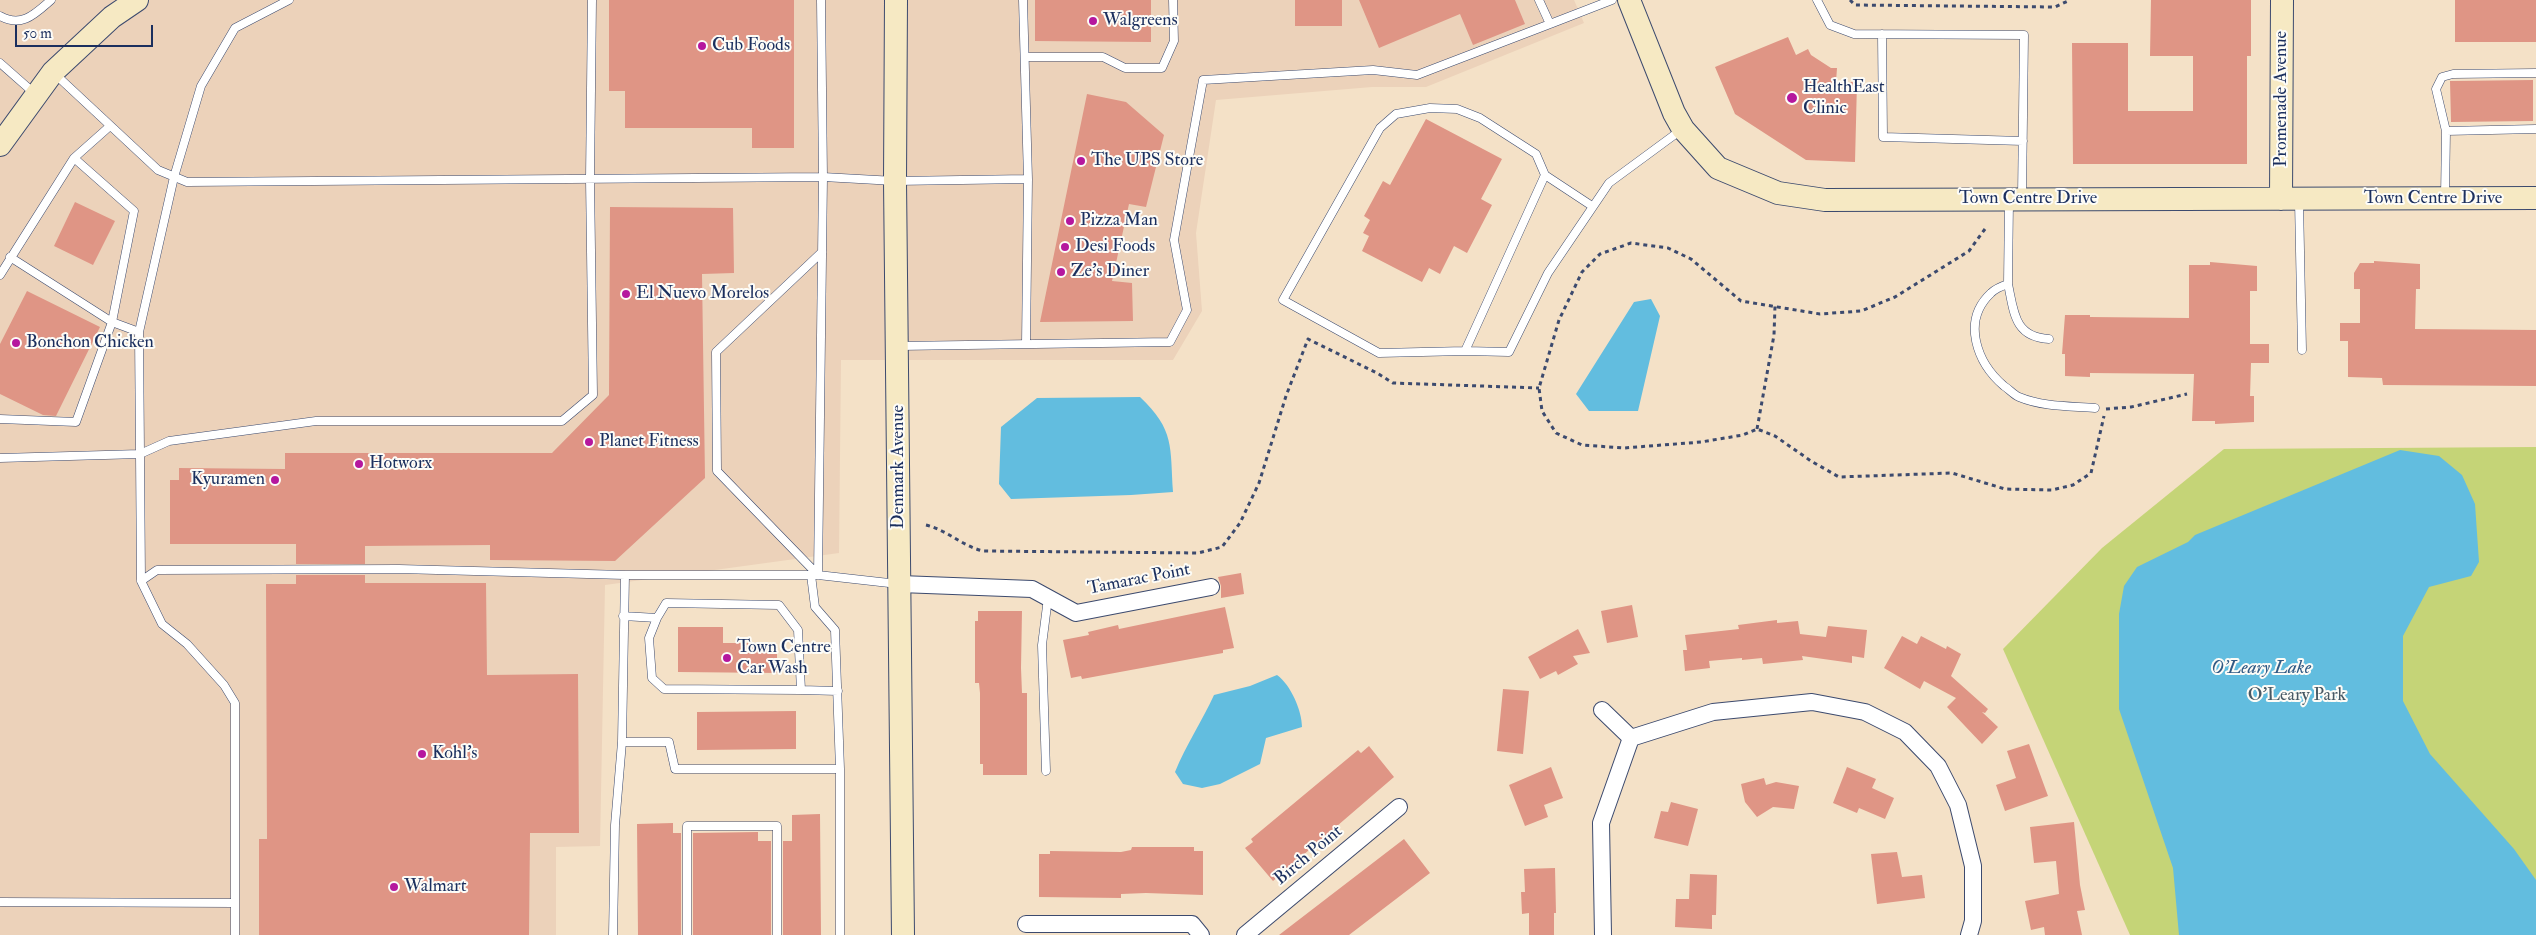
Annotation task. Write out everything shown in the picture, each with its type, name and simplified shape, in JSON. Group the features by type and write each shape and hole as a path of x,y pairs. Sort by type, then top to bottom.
{"street":[{"name":"Denmark Avenue","path":"896,0 903,935"},
{"name":"Town Centre Drive","path":"1629,0 1674,113 1683,129 1718,168 1778,193 1825,200 2536,198"},
{"name":"Promenade Avenue","path":"2282,0 2290,199"},
{"path":"0,145 53,72 127,2"},
{"name":"Tamarac Point","path":"900,584 1032,589 1076,612 1211,587"},
{"path":"1631,738 1713,712 1812,702 1865,712 1905,732 1938,766 1958,805 1973,866 1973,921 1969,935"},
{"path":"1602,710 1631,738"},
{"path":"1603,935 1601,823 1631,738"},
{"name":"Birch Point","path":"1245,935 1399,808"},
{"path":"1026,924 1192,924 1201,935"}],"lane":[{"path":"0,16 18,21 30,19 51,0"},
{"path":"235,935 236,703 224,686 187,644 162,624 141,581 139,332 174,177 201,86 236,28 289,0"},
{"path":"0,458 140,454 169,441 316,421 562,421 593,395 590,179 592,0"},
{"path":"821,0 823,177 814,575 815,607 835,630 840,768 840,935"},
{"path":"1024,0 1028,178 1026,344"},
{"path":"1025,58 1103,58 1125,68 1162,68 1174,41 1173,0"},
{"path":"1540,0 1550,24"},
{"path":"899,346 1170,342 1187,310 1174,240 1203,80 1373,70 1417,75 1612,0"},
{"path":"1817,0 1830,25 1854,34 2024,35 2023,140 2008,284 2016,319 2025,332 2037,338 2049,340"},
{"path":"1882,34 1884,137 2023,140"},
{"path":"0,63 36,95"},
{"path":"53,72 158,170 187,182 823,177 896,181 1028,178"},
{"path":"2445,199 2446,131 2436,89 2442,77 2453,74 2536,73"},
{"path":"1592,206 1545,174 1536,154 1480,118 1457,109 1430,108 1396,114 1380,128 1284,300 1379,353 1509,352 1548,273 1609,182 1683,129"},
{"path":"0,275 74,158 110,126"},
{"path":"2446,131 2536,129"},
{"path":"0,419 76,422 112,322 134,211 74,158"},
{"path":"1465,351 1545,174"},
{"path":"2290,199 2302,350"},
{"path":"814,575 717,471 716,352 822,252"},
{"path":"10,257 112,322 139,332"},
{"path":"2008,284 1991,292 1979,309 1974,332 1980,358 1994,377 2018,397 2056,405 2095,408"},
{"path":"141,581 157,570 195,568 814,575 900,584"},
{"path":"613,935 615,825 622,742 624,574"},
{"path":"1046,771 1042,645 1048,598"},
{"path":"801,690 798,630 779,604 666,603 657,618 649,638 652,678 664,689 838,691"},
{"path":"623,616 657,618"},
{"path":"622,742 670,742 675,768 840,768"},
{"path":"687,935 687,826 778,826 777,935"},
{"path":"0,902 235,903"}],"path":[{"path":"1850,0 1855,5 2055,7 2070,0"},
{"path":"1985,229 1969,251 1896,296 1861,311 1820,314 1741,301 1691,259 1668,248 1631,243 1600,254 1582,272 1559,320 1539,388 1542,412 1556,433 1582,446 1624,448 1666,446 1742,435 1757,429 1775,436 1811,461 1839,477 1952,473 2005,489 2052,490 2073,485 2091,473 2096,462 2105,409"},
{"path":"1757,429 1774,335 1775,306"},
{"path":"926,525 956,537 971,548 983,551 1198,553 1222,547 1240,523 1259,484 1286,396 1308,338 1377,373 1392,383 1539,388"},
{"path":"2095,408 2131,407 2187,394"}],"shaded area":[{"path":"0,0 1574,0 1584,23 1426,87 1372,87 1216,100 1196,233 1202,311 1173,360 841,360 839,553 605,585 600,846 556,847 556,935 0,935"}],"green space":[{"name":"O'Leary Lake","path":"2536,447 2536,935 2130,935 2003,649 2102,548 2224,449"}],"water":[{"path":"1651,299 1660,316 1638,411 1589,411 1576,394 1634,302"},
{"path":"1140,397 1160,419 1165,430 1170,451 1173,492 1011,499 999,484 1001,427 1037,398"},
{"name":"O'Leary Lake","path":"2400,450 2439,456 2462,475 2475,504 2479,562 2471,576 2429,587 2403,636 2403,701 2430,754 2514,849 2536,880 2536,935 2179,935 2173,868 2119,709 2119,614 2124,586 2137,567 2188,542 2195,535"},
{"path":"1277,675 1287,685 1295,699 1302,727 1266,738 1260,764 1220,784 1202,788 1183,784 1175,772 1214,695 1250,686"}],"building":[{"name":"Cub Foods","path":"609,0 794,0 794,148 752,148 752,128 625,128 625,91 609,91"},
{"name":"Walgreens","path":"1035,0 1151,0 1151,42 1035,41"},
{"path":"1295,0 1342,0 1342,26 1295,26"},
{"path":"1359,0 1515,0 1525,24 1473,45 1460,14 1379,48"},
{"path":"2151,0 2251,0 2251,56 2247,56 2247,164 2073,164 2072,43 2128,43 2128,111 2193,111 2193,56 2150,56"},
{"path":"2455,0 2536,0 2536,42 2455,42"},
{"name":"HealthEast Clinic","path":"1788,37 1796,55 1808,49 1811,55 1831,68 1837,68 1836,82 1857,82 1855,162 1806,160 1735,114 1715,67"},
{"path":"2533,80 2533,121 2451,122 2450,81"},
{"path":"1087,94 1126,102 1164,135 1146,207 1129,204 1112,281 1132,283 1133,321 1040,322"},
{"path":"1426,119 1502,159 1481,199 1492,205 1467,253 1454,246 1440,274 1429,268 1422,282 1362,251 1369,236 1363,233 1370,220 1364,216 1383,181 1390,185"},
{"path":"75,202 115,221 93,265 54,246"},
{"path":"610,207 733,208 734,273 702,274 705,478 615,561 490,560 490,545 365,546 365,564 296,564 296,544 170,544 170,480 179,480 179,468 285,469 285,453 552,453 609,395"},
{"path":"2374,261 2420,264 2420,289 2416,289 2415,329 2536,330 2536,386 2383,385 2382,378 2348,377 2348,341 2340,341 2340,323 2360,323 2360,289 2354,289 2354,273 2360,263 2374,263"},
{"path":"2210,262 2257,266 2257,291 2250,291 2250,344 2269,344 2269,363 2251,363 2250,396 2254,396 2254,422 2215,424 2215,421 2192,421 2194,374 2090,373 2090,377 2065,376 2065,354 2062,354 2065,315 2189,318 2189,265 2210,265"},
{"path":"27,291 100,327 56,416 43,415 0,394 0,344"},
{"path":"1241,573 1244,594 1221,598 1221,586 1218,577"},
{"name":"Kohl's","path":"296,575 365,575 365,583 486,583 487,675 578,674 579,833 530,833 529,935 259,935 259,839 267,839 266,584 296,584"},
{"path":"1632,605 1638,637 1607,643 1601,611"},
{"path":"1225,607 1234,648 1223,650 1223,653 1082,679 1081,676 1071,678 1063,640 1089,635 1088,632 1118,625 1119,629"},
{"path":"978,611 1022,611 1021,668 1022,693 1027,693 1027,775 983,775 983,764 980,764 980,693 979,683 975,683 975,621 978,621"},
{"path":"1777,620 1777,623 1798,621 1800,634 1826,637 1828,626 1867,630 1864,658 1852,656 1852,663 1802,656 1803,660 1763,664 1762,658 1742,660 1742,658 1709,661 1710,668 1685,671 1683,650 1687,650 1685,635 1739,629 1738,625"},
{"name":"Town Centre Car Wash","path":"678,627 723,627 723,643 777,643 777,673 678,672"},
{"path":"1578,629 1590,653 1573,656 1578,664 1558,675 1556,671 1540,679 1528,657"},
{"path":"1902,636 1917,644 1921,636 1946,649 1947,646 1961,654 1951,676 1988,709 1985,713 1982,712 1998,727 1982,744 1947,707 1956,698 1924,681 1920,689 1884,668"},
{"path":"1503,689 1529,691 1523,754 1497,751"},
{"path":"796,711 796,749 697,750 697,712"},
{"path":"2029,744 2048,796 2005,811 1996,785 2016,778 2007,751"},
{"path":"1369,746 1394,777 1273,881 1245,848 1253,842 1251,839 1358,750 1361,753"},
{"path":"1551,767 1563,798 1544,805 1548,817 1525,826 1509,785"},
{"path":"1847,767 1876,779 1872,788 1894,798 1885,819 1859,808 1857,813 1833,803"},
{"path":"1764,778 1766,785 1776,782 1799,786 1794,809 1773,807 1757,817 1745,802 1741,784"},
{"path":"1671,802 1698,809 1688,846 1654,838 1661,811 1668,812"},
{"path":"820,814 821,935 783,935 783,841 792,841 792,815"},
{"path":"2074,822 2080,885 2085,910 2077,911 2082,935 2045,935 2044,927 2031,930 2025,901 2059,894 2056,861 2034,863 2030,827"},
{"path":"673,823 673,833 681,833 681,935 638,935 637,824"},
{"path":"758,832 758,841 771,841 771,935 693,935 693,833"},
{"path":"1404,839 1430,873 1349,935 1279,935"},
{"path":"1132,847 1194,847 1194,851 1203,851 1203,895 1146,893 1121,894 1121,898 1039,897 1039,854 1050,854 1050,851 1121,852 1131,850"},
{"path":"1897,852 1902,877 1922,875 1925,898 1877,904 1871,854"},
{"path":"1555,868 1556,913 1554,913 1554,935 1529,935 1529,913 1522,914 1521,892 1525,892 1524,869"},
{"path":"1690,874 1717,875 1716,915 1712,915 1712,929 1675,927 1676,899 1689,899"}],"place":[{"name":"Walgreens","path":"1093,21"},
{"name":"Cub Foods","path":"702,46"},
{"name":"HealthEast Clinic","path":"1792,98"},
{"name":"The UPS Store","path":"1081,161"},
{"name":"Pizza Man","path":"1070,221"},
{"name":"Desi Foods","path":"1065,247"},
{"name":"Ze's Diner","path":"1061,272"},
{"name":"El Nuevo Morelos","path":"626,294"},
{"name":"Bonchon Chicken","path":"16,343"},
{"name":"Planet Fitness","path":"589,442"},
{"name":"Hotworx","path":"359,464"},
{"name":"Kyuramen","path":"275,480"},
{"name":"Town Centre Car Wash","path":"727,658"},
{"name":"Kohl's","path":"422,754"},
{"name":"Walmart","path":"394,887"}],"park label":[{"name":"O'Leary Park","path":"2297,696"}]}
